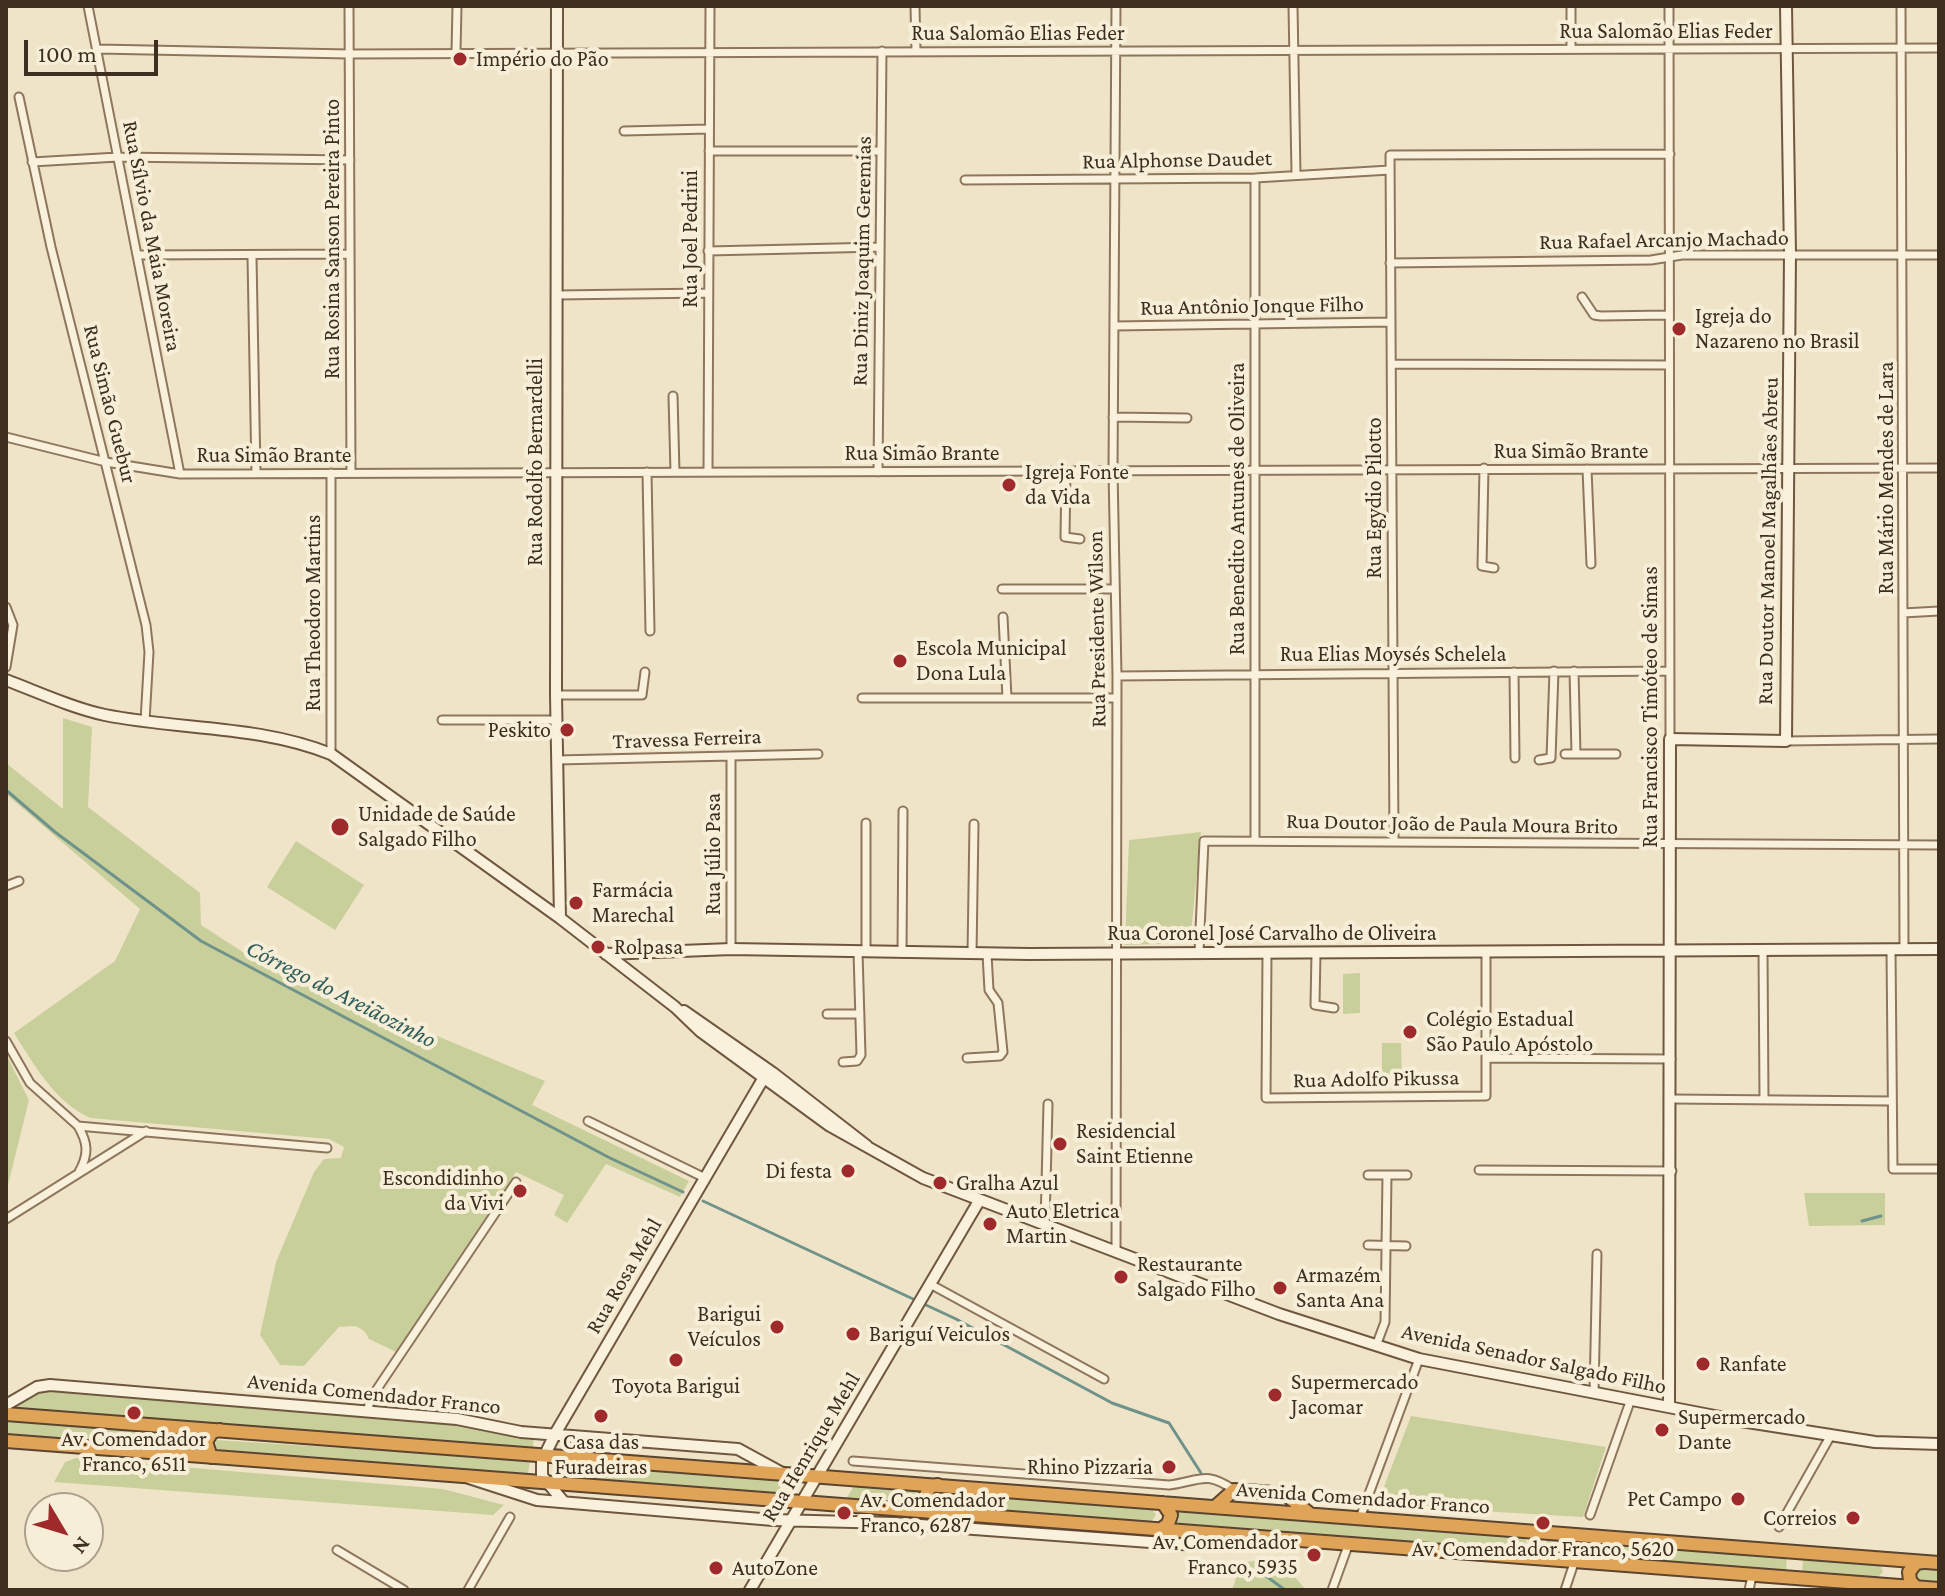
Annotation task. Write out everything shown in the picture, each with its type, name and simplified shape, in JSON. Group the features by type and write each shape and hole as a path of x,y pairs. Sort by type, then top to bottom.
{"highway":[{"name":"Avenida Comendador Franco","path":"6,1414 1939,1563"},
{"path":"211,1457 206,1442 212,1432 220,1430"},
{"path":"6,1441 1939,1589"},
{"path":"930,1512 926,1495 930,1486 938,1485"},
{"path":"1215,1507 1234,1490 1285,1494 1310,1514"},
{"path":"1160,1530 1168,1524 1171,1515 1163,1503"},
{"path":"1525,1556 1540,1545 1537,1535 1530,1531"},
{"path":"1878,1584 1890,1572 1883,1559"},
{"path":"1916,1587 1910,1581 1909,1572 1916,1563 1923,1562"}],"street":[{"name":"Rua Sílvio da Maia Moreira","path":"88,6 180,474"},
{"name":"Rua Rosina Sanson Pereira Pinto","path":"349,6 351,473"},
{"path":"456,52 457,6"},
{"name":"Rua Rodolfo Bernardelli","path":"557,6 556,720 560,918"},
{"name":"Rua Joel Pedrini","path":"708,472 710,6"},
{"path":"915,6 916,51"},
{"name":"Rua Presidente Wilson","path":"1116,6 1113,417 1117,676 1116,1252"},
{"path":"1293,6 1296,174"},
{"path":"1571,6 1571,49"},
{"name":"Rua Francisco Timóteo de Simas","path":"1669,6 1667,258 1672,1099 1669,1407"},
{"name":"Rua Doutor Manoel Magalhães Abreu","path":"1786,6 1790,254 1786,741"},
{"name":"Rua Mário Mendes de Lara","path":"1901,6 1904,950"},
{"name":"Rua Salomão Elias Feder","path":"98,49 349,54 557,50 1669,51 1939,48"},
{"name":"Rua Diniz Joaquim Geremias","path":"878,472 882,51"},
{"name":"Rua Simão Guebur","path":"19,97 32,162 146,625 149,652 145,721"},
{"path":"624,131 709,129"},
{"path":"709,151 881,151"},
{"name":"Rua Egydio Pilotto","path":"1394,841 1390,672 1393,468 1390,155 1670,154"},
{"path":"32,162 118,157 350,160"},
{"name":"Rua Alphonse Daudet","path":"965,180 1255,178 1390,170"},
{"name":"Rua Benedito Antunes de Oliveira","path":"1255,178 1255,840"},
{"path":"708,251 880,247"},
{"path":"138,255 252,257 350,254"},
{"name":"Rua Rafael Arcanjo Machado","path":"1390,263 1790,254 1939,255"},
{"path":"252,257 256,473"},
{"path":"556,295 708,293"},
{"path":"1582,297 1594,315 1668,315"},
{"name":"Rua Antônio Jonque Filho","path":"1114,326 1390,322"},
{"path":"1392,364 1668,365"},
{"path":"673,396 675,472"},
{"path":"1113,417 1187,418"},
{"name":"Rua Simão Brante","path":"6,437 106,462 180,474 1256,468 1789,471 1939,468"},
{"path":"1484,468 1482,566 1494,568"},
{"path":"1587,469 1591,564"},
{"path":"1066,470 1065,537 1080,539"},
{"path":"647,472 650,631"},
{"name":"Rua Theodoro Martins","path":"331,473 331,754"},
{"path":"1002,589 1115,589"},
{"path":"6,607 13,625 6,667"},
{"path":"1903,613 1939,611"},
{"path":"1003,617 1007,698"},
{"path":"1539,760 1551,758 1554,671"},
{"path":"1574,671 1576,754"},
{"name":"Rua Elias Moysés Schelela","path":"1117,676 1254,672 1669,671"},
{"path":"556,695 642,695 645,672"},
{"path":"1514,672 1515,758"},
{"name":"Avenida Senador Salgado Filho","path":"6,680 93,712 265,735 331,754 560,918 675,1007 700,1031 768,1076 848,1138 904,1169 979,1201 1279,1314 1419,1359 1831,1435 1875,1442 1939,1444"},
{"path":"862,698 1117,698"},
{"path":"442,720 556,720"},
{"path":"1670,739 1939,739"},
{"name":"Travessa Ferreira","path":"557,760 818,754"},
{"path":"1565,754 1616,754"},
{"name":"Rua Júlio Pasa","path":"731,758 731,949"},
{"path":"902,953 903,811"},
{"path":"843,1062 860,1058 866,823"},
{"path":"972,954 974,824"},
{"name":"Rua Doutor João de Paula Moura Brito","path":"1199,952 1204,841 1939,845"},
{"path":"6,886 19,881"},
{"name":"Rua Coronel José Carvalho de Oliveira","path":"606,954 731,949 972,954 1939,949"},
{"path":"1763,950 1764,1099"},
{"path":"1891,950 1893,1169 1939,1169"},
{"path":"1316,953 1315,1005 1334,1008"},
{"path":"1486,953 1488,1058 1671,1059"},
{"path":"967,1058 1000,1056 1003,1052 998,1003 989,990 987,954"},
{"name":"Rua Adolfo Pikussa","path":"1267,954 1266,1098 1486,1096 1488,1058"},
{"path":"827,1014 860,1014"},
{"path":"6,1041 30,1083 78,1126 86,1141 86,1159 78,1174"},
{"name":"Rua Rosa Mehl","path":"545,1483 544,1455 555,1434 768,1076"},
{"path":"1672,1099 1891,1101"},
{"path":"1045,1225 1048,1104"},
{"path":"588,1121 705,1178"},
{"path":"78,1126 327,1148"},
{"path":"6,1219 146,1131"},
{"path":"1479,1170 1672,1171"},
{"path":"1368,1175 1407,1175"},
{"path":"1376,1346 1385,1322 1387,1175"},
{"path":"367,1412 371,1398 516,1182"},
{"name":"Rua Henrique Mehl","path":"750,1590 979,1201"},
{"path":"1368,1245 1406,1246"},
{"path":"1594,1393 1597,1254"},
{"path":"930,1284 1104,1379"},
{"path":"1360,1518 1419,1359"},
{"name":"Avenida Comendador Franco","path":"6,1405 37,1387 50,1385 457,1419 521,1432 738,1449 784,1474"},
{"path":"1590,1515 1631,1399"},
{"path":"1779,1527 1831,1435"},
{"name":"Avenida Comendador Franco","path":"853,1461 1169,1485 1202,1476 1234,1490"},
{"path":"467,1478 537,1500 791,1521 893,1523 1177,1544 1230,1545 1248,1537"},
{"path":"545,1483 564,1503"},
{"path":"468,1590 510,1517"},
{"path":"1332,1590 1349,1543"},
{"path":"337,1550 404,1590"},
{"path":"1565,1590 1575,1560"},
{"path":"1749,1590 1752,1576"}],"green space":[{"path":"63,718 92,727 88,807 200,893 201,925 255,960 545,1081 532,1105 689,1181 680,1197 606,1164 567,1223 554,1215 564,1195 516,1172 396,1352 369,1339 360,1328 339,1327 304,1366 280,1365 260,1335 276,1262 314,1172 324,1159 341,1158 344,1147 329,1139 90,1118 56,1092 14,1033 115,961 140,909 6,794 6,763 63,809"},
{"path":"1201,832 1190,943 1125,945 1129,840"},
{"path":"296,841 364,885 335,930 267,887"},
{"path":"1360,973 1360,1013 1343,1014 1343,974"},
{"path":"1382,1043 1401,1043 1402,1081 1382,1081"},
{"path":"6,1054 29,1100 6,1193"},
{"path":"1804,1193 1885,1193 1885,1225 1809,1226"},
{"path":"41,1389 440,1421 534,1437 533,1449 15,1408"},
{"path":"1411,1416 1606,1447 1583,1517 1377,1505"},
{"path":"6,1420 204,1434 204,1449 6,1436"},
{"path":"216,1440 530,1460 528,1474 224,1451 214,1449"},
{"path":"76,1458 443,1489 504,1505 493,1515 54,1482 65,1462"},
{"path":"572,1463 785,1481 777,1493 569,1479"},
{"path":"854,1486 923,1490 917,1496 919,1503 846,1499"},
{"path":"940,1490 1152,1509 1156,1515 1151,1522 937,1504 935,1496"},
{"path":"1175,1508 1524,1536 1527,1544 1522,1550 1173,1524 1179,1516"},
{"path":"1546,1537 1787,1555 1786,1572 1541,1553 1547,1547"},
{"path":"1803,1559 1880,1565 1883,1572 1877,1578 1802,1573"},
{"path":"1261,1560 1299,1562 1294,1576 1306,1590 1232,1590 1241,1563"},
{"path":"1921,1567 1939,1569 1939,1585 1917,1584 1914,1574"}],"waterway":[{"name":"Córrego do Areiãozinho","path":"6,790 55,832 201,941 610,1158 683,1192"},
{"name":"Córrego do Areiãozinho","path":"703,1201 956,1319 1112,1403 1169,1423 1201,1473"},
{"path":"1862,1221 1881,1216"},
{"name":"Córrego do Areiãozinho","path":"1262,1573 1285,1590"}],"place":[{"name":"Império do Pão","path":"460,59"},
{"name":"Igreja do Nazareno no Brasil","path":"1679,329"},
{"name":"Igreja Fonte da Vida","path":"1009,485"},
{"name":"Escola Municipal Dona Lula","path":"900,661"},
{"name":"Peskito","path":"567,730"},
{"name":"Unidade de Saúde Salgado Filho","path":"340,827"},
{"name":"Farmácia Marechal","path":"576,903"},
{"name":"Rolpasa","path":"598,947"},
{"name":"Colégio Estadual São Paulo Apóstolo","path":"1410,1032"},
{"name":"Residencial Saint Etienne","path":"1060,1144"},
{"name":"Di festa","path":"848,1171"},
{"name":"Gralha Azul","path":"940,1183"},
{"name":"Escondidinho da Vivi","path":"520,1191"},
{"name":"Auto Eletrica Martin","path":"990,1224"},
{"name":"Restaurante Salgado Filho","path":"1121,1277"},
{"name":"Armazém Santa Ana","path":"1280,1288"},
{"name":"Barigui Veículos","path":"777,1327"},
{"name":"Bariguí Veiculos","path":"853,1334"},
{"name":"Toyota Barigui","path":"676,1360"},
{"name":"Ranfate","path":"1703,1364"},
{"name":"Supermercado Jacomar","path":"1275,1395"},
{"name":"Av. Comendador Franco, 6511","path":"134,1413"},
{"name":"Casa das Furadeiras","path":"601,1416"},
{"name":"Supermercado Dante","path":"1662,1430"},
{"name":"Rhino Pizzaria","path":"1169,1467"},
{"name":"Pet Campo","path":"1738,1499"},
{"name":"Av. Comendador Franco, 6287","path":"844,1513"},
{"name":"Correios","path":"1853,1518"},
{"name":"Av. Comendador Franco, 5620","path":"1543,1523"},
{"name":"Av. Comendador Franco, 5935","path":"1314,1555"},
{"name":"AutoZone","path":"716,1568"}]}
